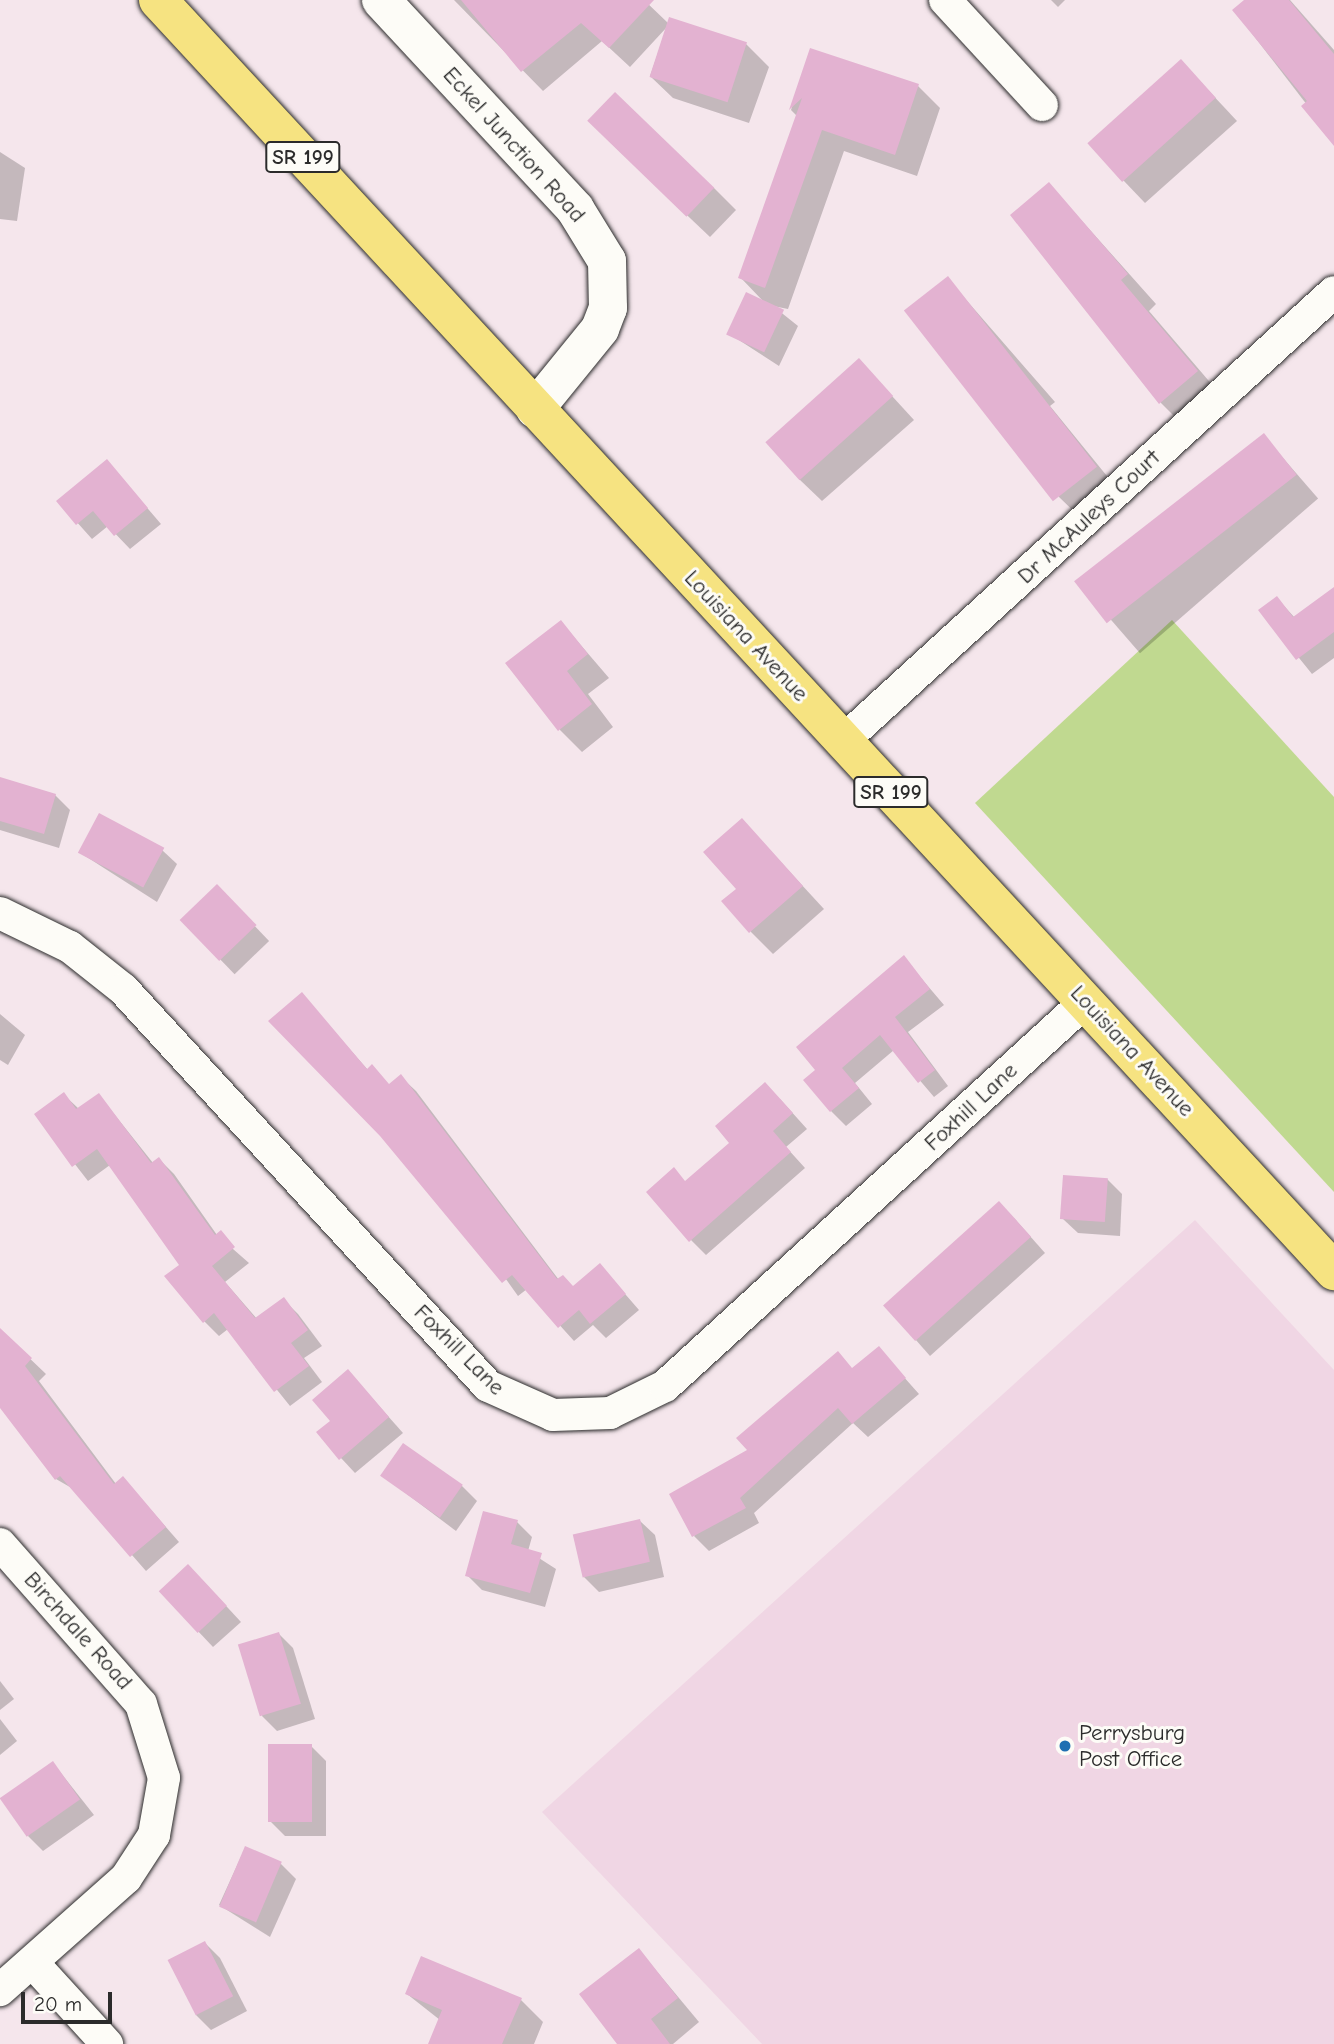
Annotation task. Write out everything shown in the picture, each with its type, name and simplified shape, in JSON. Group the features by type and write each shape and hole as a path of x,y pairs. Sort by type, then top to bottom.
{"main road":[{"name":"Louisiana Avenue","path":"158,0 1334,1271"}],"street":[{"name":"Eckel Junction Road","path":"381,0 575,209 607,261 608,308 600,329 535,410"},
{"path":"945,0 1042,105"},
{"name":"Dr McAuleys Court","path":"843,741 1334,292"},
{"name":"Foxhill Lane","path":"0,913 70,947 123,989 488,1386 554,1415 610,1413 665,1386 1086,1001"},
{"name":"Birchdale Road","path":"0,1544 135,1696 164,1777 154,1835 126,1878 0,1990"},
{"path":"33,1963 107,2044"}],"shaded area":[{"path":"1195,1220 1334,1370 1334,2044 762,2044 542,1812"}],"green space":[{"path":"1172,620 1334,797 1334,1192 975,803"}],"building":[{"path":"461,0 654,0 609,48 581,23 521,72"},
{"path":"1244,0 1289,0 1334,54 1334,146 1301,106 1307,101 1232,10"},
{"path":"669,17 747,42 728,102 650,77"},
{"path":"810,48 919,84 895,155 822,130 765,288 738,278 802,98 789,110"},
{"path":"1181,59 1216,98 1122,182 1087,143"},
{"path":"615,92 714,188 686,217 587,121"},
{"path":"1049,182 1128,274 1121,280 1198,371 1159,404 1010,215"},
{"path":"948,276 1097,467 1053,501 904,310"},
{"path":"746,292 784,310 764,352 726,335"},
{"path":"859,358 893,396 799,480 765,442"},
{"path":"1264,433 1297,475 1107,623 1074,581"},
{"path":"107,459 148,508 114,536 93,511 76,525 56,501"},
{"path":"1334,587 1334,632 1296,660 1258,610 1277,596 1293,617"},
{"path":"561,620 588,654 567,671 592,704 558,731 505,663"},
{"path":"0,777 56,794 44,834 0,821"},
{"path":"99,813 164,848 143,887 78,853"},
{"path":"742,818 803,886 749,933 721,901 736,889 703,852"},
{"path":"217,884 257,925 219,961 180,920"},
{"path":"904,955 930,989 895,1017 935,1070 918,1083 880,1035 842,1068 859,1088 830,1112 803,1080 815,1070 796,1047"},
{"path":"302,992 367,1069 372,1064 389,1084 401,1074 557,1279 563,1275 573,1286 600,1263 626,1294 590,1324 579,1310 558,1328 512,1275 502,1283 380,1136 268,1021"},
{"path":"765,1082 793,1113 773,1131 791,1152 689,1242 646,1192 674,1167 685,1181 729,1143 715,1126"},
{"path":"64,1092 76,1109 99,1093 151,1163 159,1157 215,1235 221,1230 235,1247 212,1266 255,1318 284,1297 308,1330 291,1343 309,1366 274,1392 214,1313 203,1323 164,1276 179,1265 97,1149 72,1167 34,1114"},
{"path":"1063,1175 1108,1178 1105,1222 1060,1219"},
{"path":"999,1201 1031,1237 915,1341 883,1305"},
{"path":"0,1328 32,1358 25,1366 114,1484 123,1476 166,1527 130,1557 60,1476 55,1480 0,1408"},
{"path":"879,1346 906,1378 852,1424 838,1408 740,1498 746,1508 692,1537 669,1494 747,1450 736,1438 838,1351 852,1368"},
{"path":"348,1369 389,1417 339,1460 316,1432 330,1421 312,1400"},
{"path":"403,1443 463,1485 440,1518 380,1476"},
{"path":"483,1511 518,1520 511,1544 542,1553 530,1593 465,1576"},
{"path":"640,1519 650,1562 583,1577 573,1535"},
{"path":"188,1564 227,1606 198,1633 159,1591"},
{"path":"279,1632 301,1704 260,1716 238,1645"},
{"path":"268,1744 312,1744 312,1822 268,1822"},
{"path":"53,1761 80,1800 27,1837 0,1798"},
{"path":"245,1846 282,1862 256,1922 219,1907"},
{"path":"205,1941 233,1996 196,2015 168,1960"},
{"path":"639,1948 678,1998 651,2019 670,2044 617,2044 579,1994"},
{"path":"421,1956 522,1998 502,2044 428,2044 442,2010 405,1994"}],"place":[{"name":"Perrysburg Post Office","path":"1065,1746"}]}
